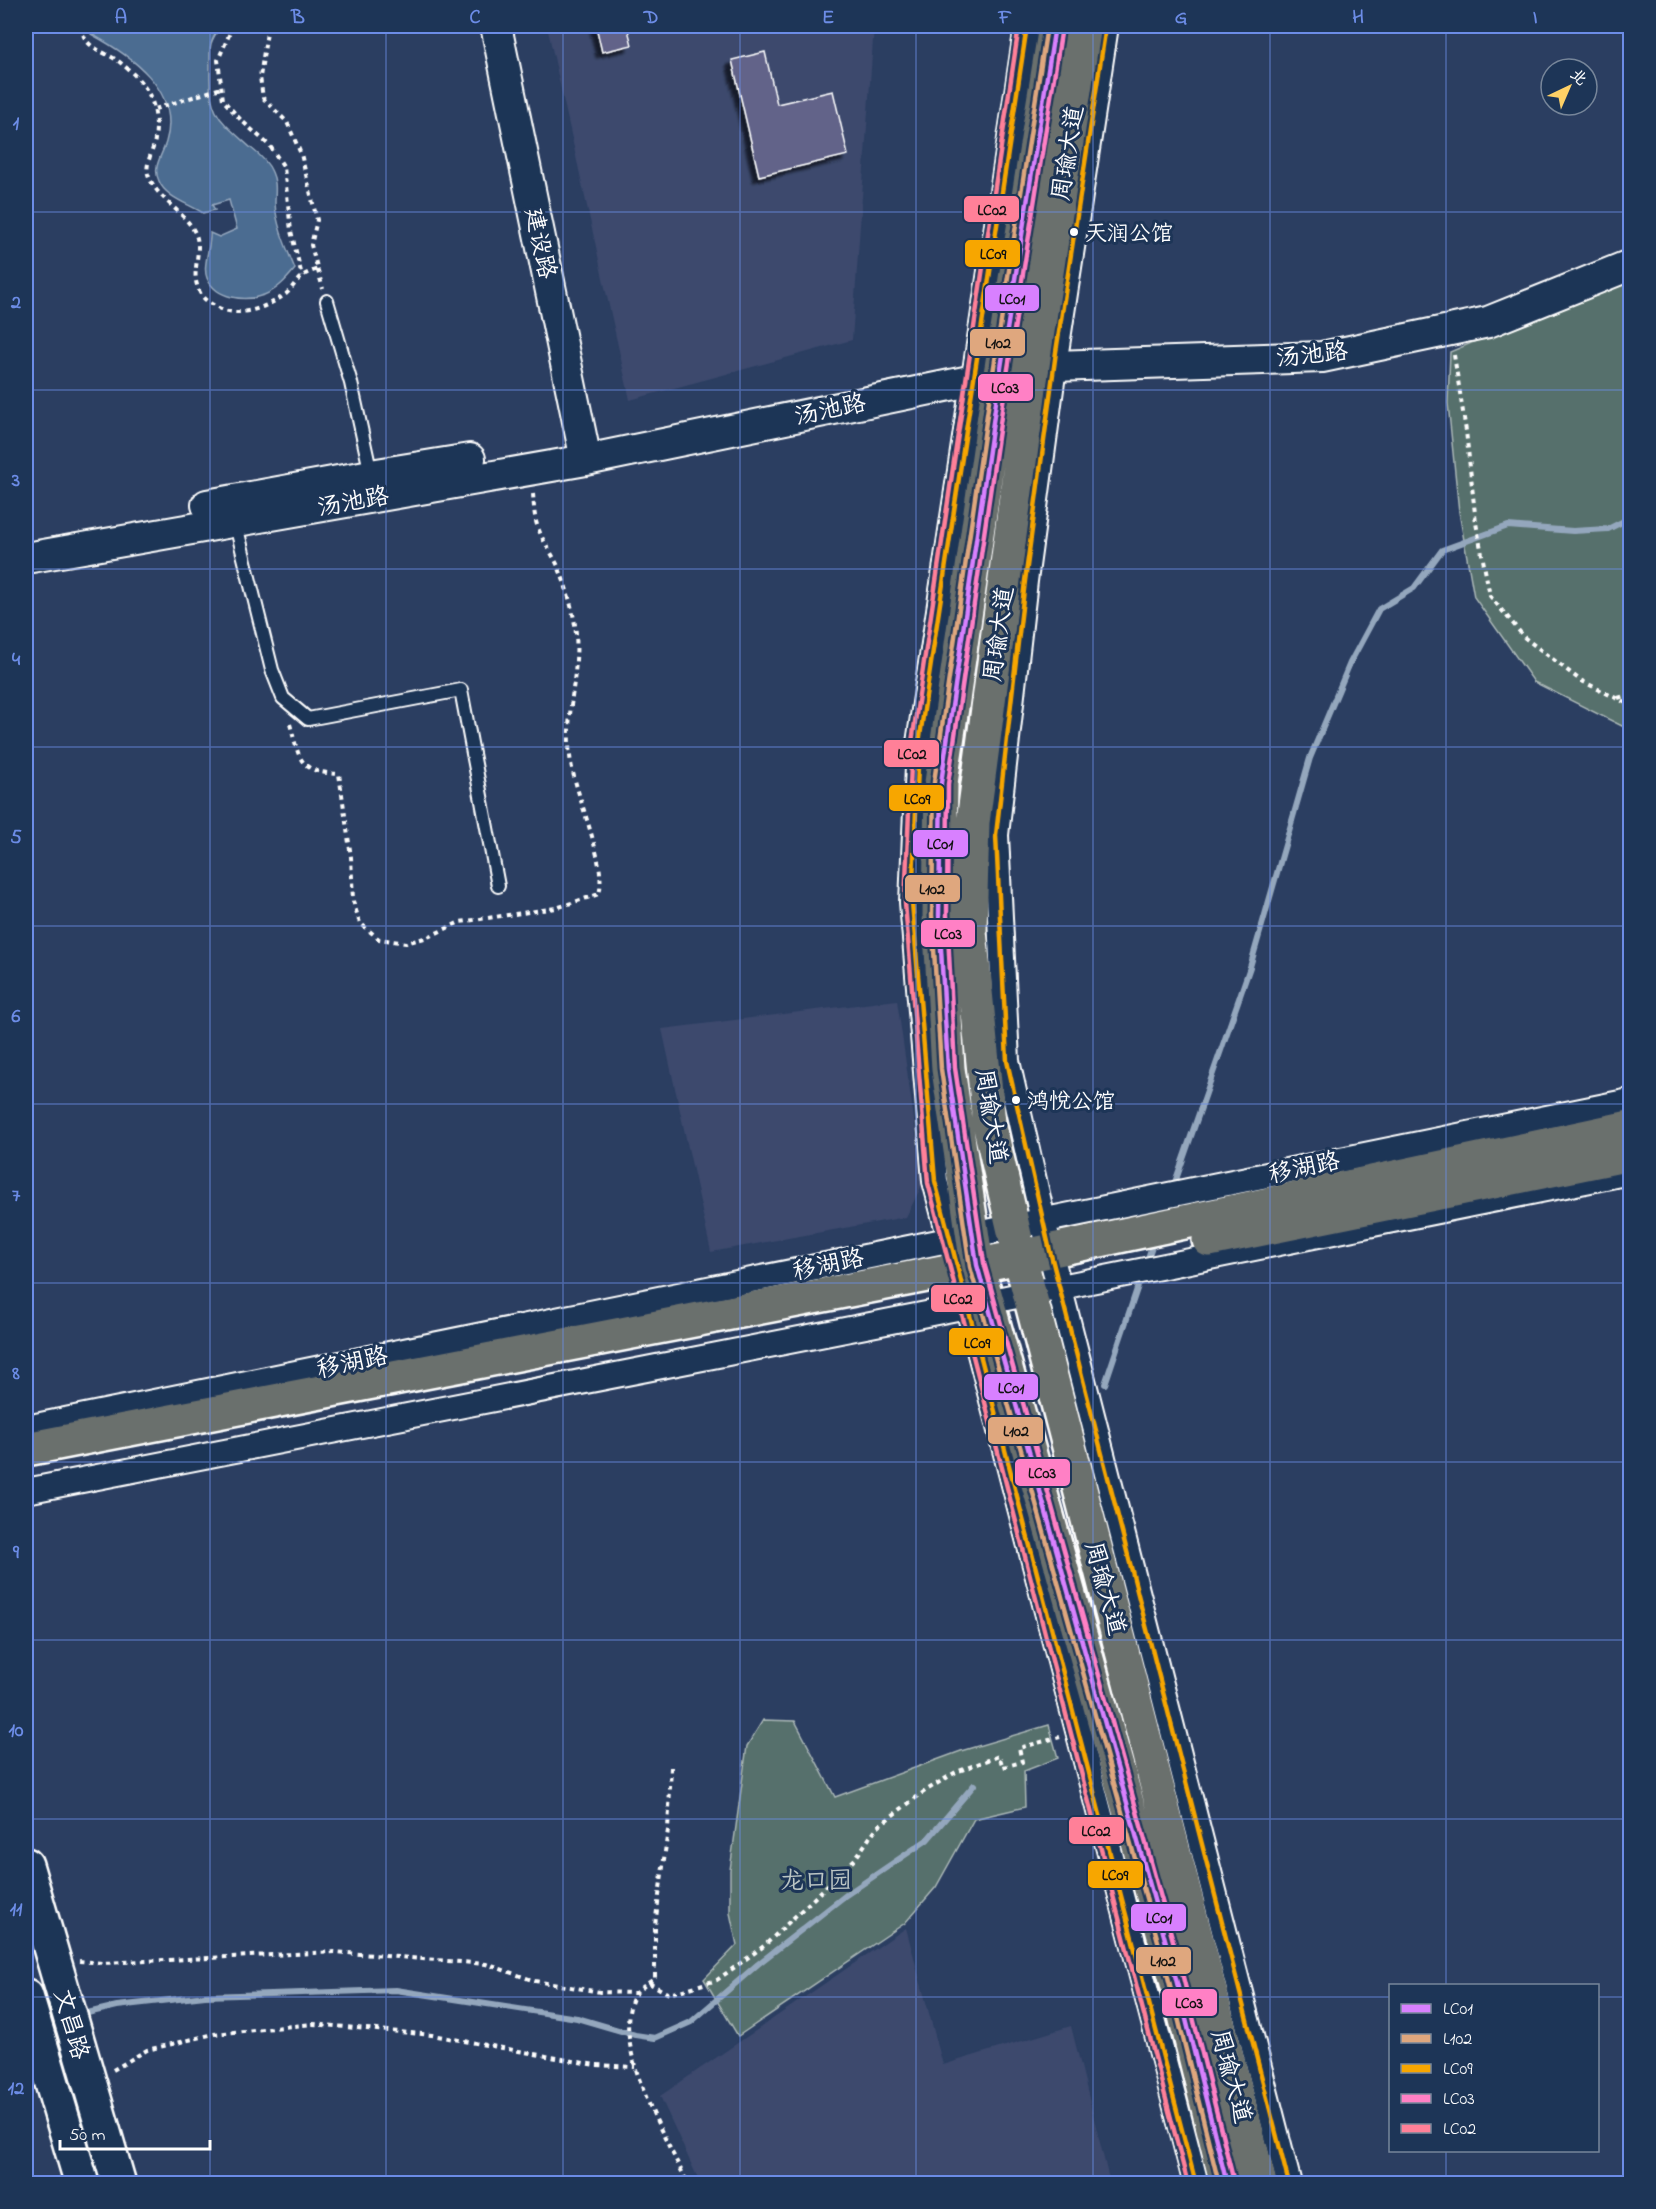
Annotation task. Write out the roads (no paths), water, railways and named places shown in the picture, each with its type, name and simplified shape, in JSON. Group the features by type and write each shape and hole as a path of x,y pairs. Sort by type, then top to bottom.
{"main road":[{"name":"周瑜大道","path":"1054,26 1016,365 973,822 969,931 989,1123 1037,1260 1260,2184"},
{"name":"周瑜大道","path":"1087,26 1016,365 941,783 939,915 948,1069 970,1274 1175,1975 1227,2184"},
{"name":"移湖路","path":"26,1468 1155,1236 1630,1127"},
{"name":"移湖路","path":"1155,1236 1630,1154"},
{"name":"移湖路","path":"26,1449 970,1274"},
{"name":"文昌路","path":"26,1865 119,2184"},
{"name":"文昌路","path":"26,1996 82,2184"}],"street":[{"name":"建设路","path":"495,26 584,451"},
{"path":"1016,365 1027,26"},
{"path":"1016,365 1106,26"},
{"name":"汤池路","path":"26,558 235,522 1016,365 1318,343 1482,308 1630,250"},
{"name":"汤池路","path":"1016,365 1322,357 1488,322 1630,265"},
{"name":"汤池路","path":"26,539 371,475 584,451"},
{"name":"移湖路","path":"1155,1236 1630,1101"},
{"name":"移湖路","path":"1037,1260 1155,1236 1630,1172"},
{"path":"1037,1260 1289,2184"},
{"path":"970,1274 1078,1733 1196,2184"},
{"name":"移湖路","path":"26,1428 970,1274"},
{"name":"移湖路","path":"26,1491 970,1274"}],"lane":[{"path":"327,301 351,383 371,475"},
{"path":"235,522 272,670 283,698 308,719 461,690 498,886"}],"waterway":[{"path":"1173,1188 1250,967 1310,758 1350,663 1379,609 1414,588 1442,550 1508,526 1573,531 1608,529 1626,520 1630,515"},
{"path":"1146,1264 1154,1240"},
{"path":"1105,1384 1141,1277"},
{"path":"79,2015 117,2006 205,1996 396,1990 577,2018 635,2035 655,2038 691,2022 758,1964 846,1895 927,1840 974,1785"}],"place":[{"name":"天润公馆","path":"1074,232"},
{"name":"鸿悦公馆","path":"1016,1100"}],"park label":[{"name":"龙口园","path":"816,1880"}]}
